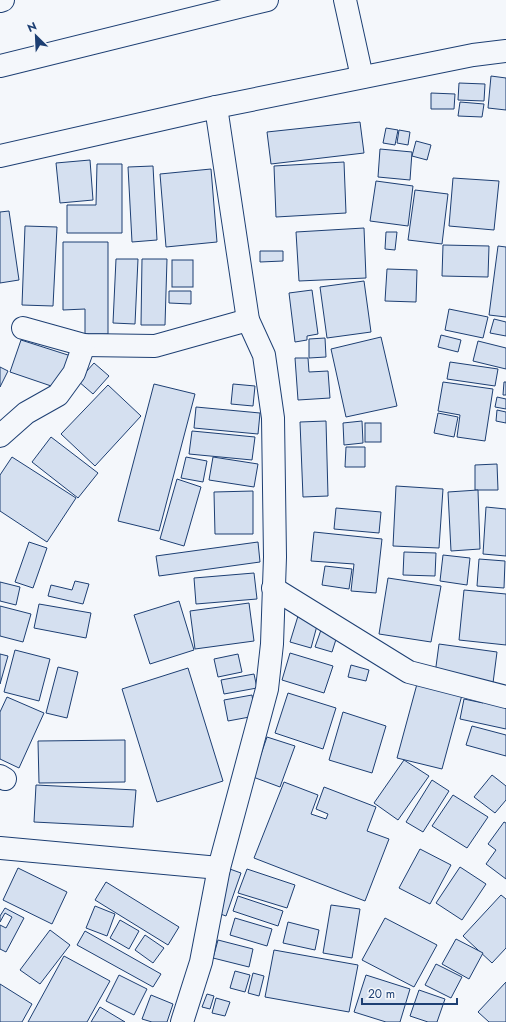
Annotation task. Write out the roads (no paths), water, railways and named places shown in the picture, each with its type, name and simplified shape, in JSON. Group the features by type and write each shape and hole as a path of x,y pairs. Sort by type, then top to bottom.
{"main road":[{"path":"0,1 4,0"},
{"path":"0,66 267,0"},
{"path":"345,0 362,77"},
{"path":"0,156 216,106 473,55 506,51"},
{"path":"182,1022 201,962 218,868 267,689 272,644 275,558 273,418 264,355 248,320 216,106"},
{"path":"23,328 84,345 155,346 248,320"},
{"path":"0,436 26,413 58,395 74,373 84,345"},
{"path":"273,588 409,672 506,697"},
{"path":"0,848 218,868"}]}
